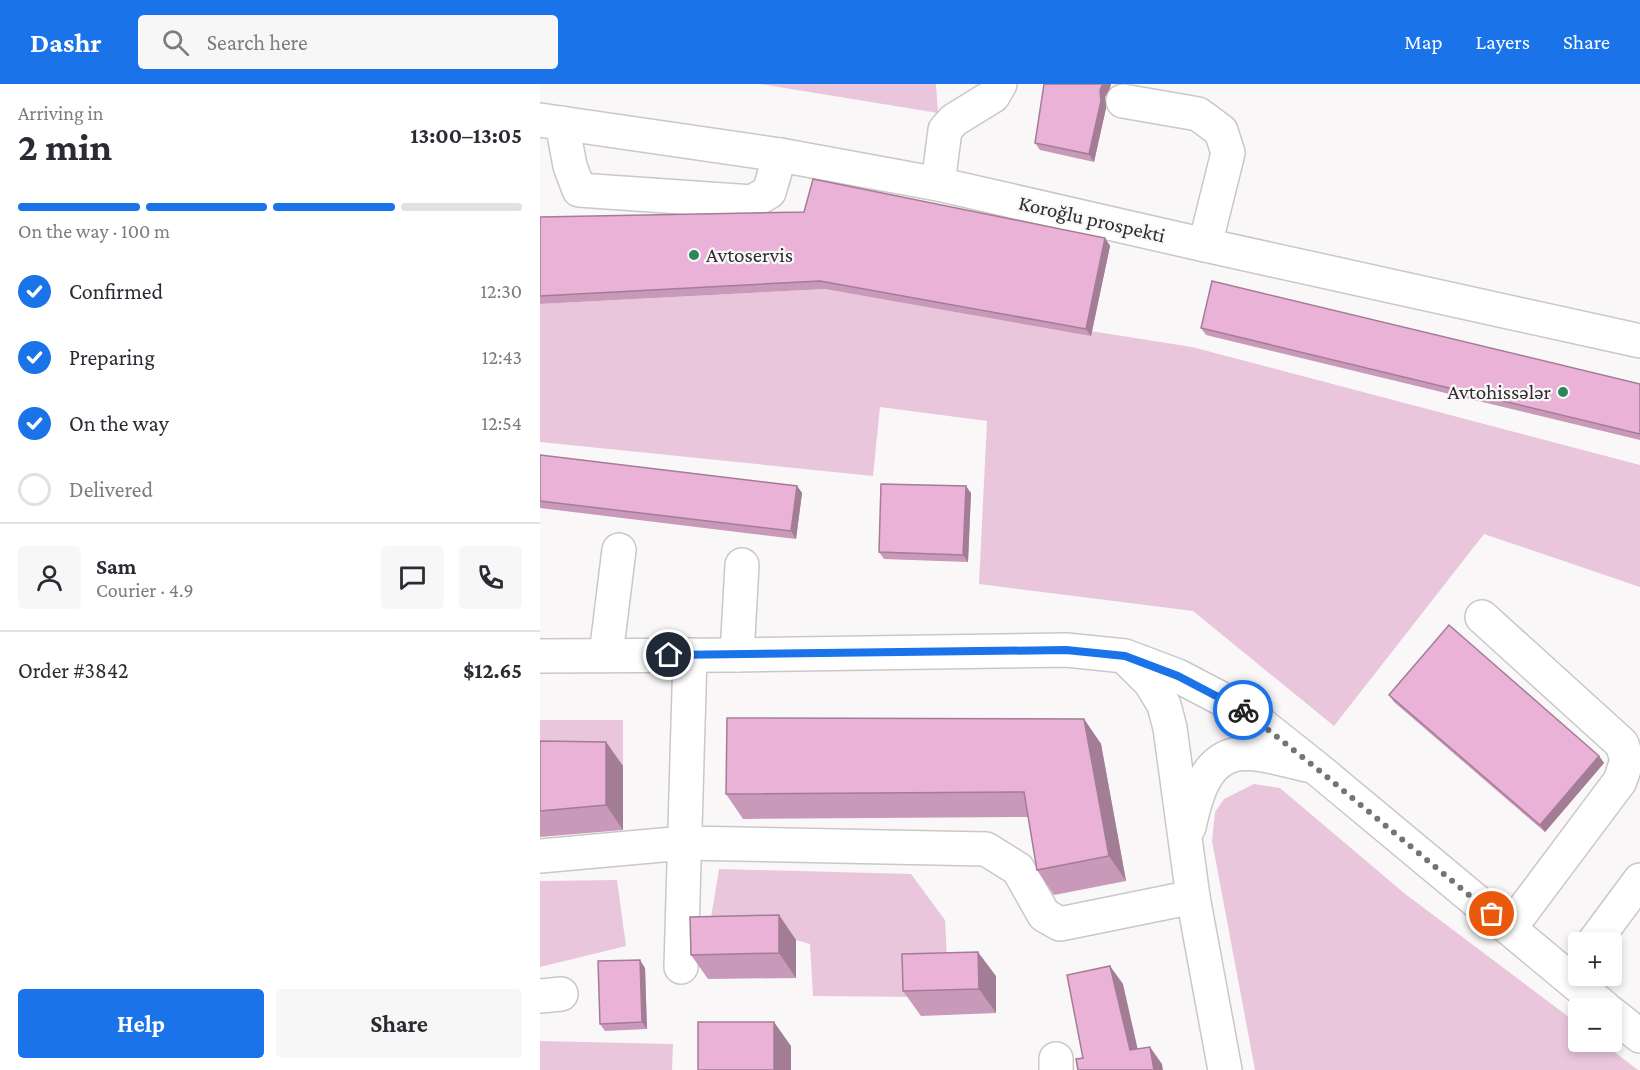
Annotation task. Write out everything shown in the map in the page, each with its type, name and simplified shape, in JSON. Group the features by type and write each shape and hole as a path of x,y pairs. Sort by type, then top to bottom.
{"street":[{"path":"938,184 945,130 954,120 993,96 1000,84"},
{"path":"1123,102 1197,114 1221,131 1228,153 1205,245"},
{"path":"551,122 579,190 752,202 769,192 780,154"},
{"name":"Koroğlu prospekti","path":"551,122 780,154 938,184 1640,341"},
{"path":"606,655 619,550"},
{"path":"736,655 742,565"},
{"path":"1482,617 1622,744 1627,760 1620,781 1510,928"},
{"path":"540,656 1066,650 1125,656 1178,676 1243,710 1510,928 1568,967"},
{"path":"681,968 690,655"},
{"path":"1125,656 1150,682 1164,705 1170,728 1193,897 1225,1070"},
{"path":"1186,843 1195,798 1207,774 1221,761 1237,754 1259,755 1315,767"},
{"path":"540,856 684,843 986,849 1018,869 1044,915 1059,924 1193,897"},
{"path":"1601,932 1640,880"},
{"path":"1586,986 1596,998"},
{"path":"1622,1022 1640,1036"}],"shaded area":[{"path":"760,84 936,84 938,113"},
{"path":"825,289 1192,347 1640,465 1640,587 1484,534 1334,726 1193,611 979,584 987,421 880,407 873,476 540,442 540,304"},
{"path":"540,720 623,720 623,766 540,766"},
{"path":"1254,784 1280,788 1404,893 1568,1016 1568,1052 1614,1052 1638,1070 1255,1070 1212,841 1215,812 1224,799"},
{"path":"719,869 911,874 945,920 948,978 920,997 813,996 810,944 796,940 707,942"},
{"path":"617,880 626,946 540,967 540,881"},
{"path":"540,1041 673,1044 672,1070 540,1070"}],"building":[{"path":"1044,84 1103,84 1089,154 1035,143"},
{"path":"813,179 1105,238 1086,329 820,281 540,296 540,217 804,212"},
{"path":"1212,281 1640,384 1640,434 1201,328"},
{"path":"540,455 797,486 791,531 540,501"},
{"path":"881,484 966,486 963,555 879,552"},
{"path":"1449,625 1599,756 1540,825 1389,695"},
{"path":"727,718 1084,719 1109,856 1037,870 1024,792 726,794"},
{"path":"540,741 606,742 606,805 540,811"},
{"path":"779,915 779,953 691,955 690,917"},
{"path":"978,952 979,989 903,991 902,954"},
{"path":"640,960 642,1022 600,1024 598,961"},
{"path":"1110,966 1130,1050 1150,1047 1154,1070 1078,1070 1076,1059 1083,1058 1067,975"},
{"path":"698,1022 774,1022 774,1070 698,1070"}],"way so far":[{"path":"1243,710 1492,914"}],"place":[{"name":"Avtoservis","path":"694,255"},
{"name":"Avtohissələr","path":"1563,392"}],"route":[{"path":"669,655 1066,650 1125,656 1178,676 1243,710"}]}
